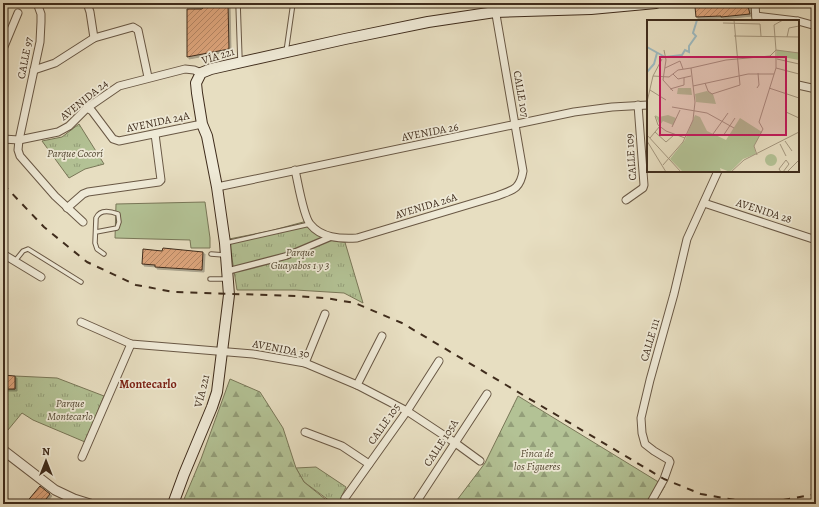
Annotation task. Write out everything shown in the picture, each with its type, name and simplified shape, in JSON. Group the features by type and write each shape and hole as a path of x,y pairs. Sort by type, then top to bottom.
{"main road":[{"name":"VÍA 221","path":"173,504 212,407 223,351 229,295 225,243 217,187 207,136 202,124 196,83 201,73 240,62 494,8 590,9 656,3"}],"street":[{"name":"CALLE 97","path":"18,140 40,42 42,22 37,3"},
{"path":"87,3 94,38"},
{"path":"755,3 756,19 777,20"},
{"name":"CALLE 107","path":"494,8 523,171 522,181 517,188"},
{"path":"3,49 18,14"},
{"path":"799,21 816,26"},
{"path":"34,70 55,63 94,38 133,27 138,30 148,78"},
{"name":"AVENIDA 24","path":"3,139 18,140 63,130 87,108 119,86 185,69 194,70 201,73"},
{"path":"799,85 816,89"},
{"name":"CALLE 109","path":"626,200 643,188 644,185 638,105"},
{"name":"AVENIDA 26","path":"217,187 516,126 574,112 647,105"},
{"name":"AVENIDA 24A","path":"87,108 92,111 113,140 119,141 202,124"},
{"path":"67,208 83,194 88,192 160,182 161,180 155,134"},
{"path":"18,140 18,150 20,156 55,196 83,222"},
{"path":"295,170 310,224"},
{"name":"CALLE 111","path":"650,504 664,479 670,462 645,444 642,433 641,418 687,239 718,172"},
{"name":"AVENIDA 26A","path":"310,224 323,234 331,237 339,239 356,238 496,196 517,188"},
{"name":"AVENIDA 28","path":"704,203 816,240"},
{"path":"228,275 286,256 331,237"},
{"path":"3,254 41,277"},
{"path":"305,363 325,314"},
{"name":"AVENIDA 30","path":"81,322 131,344 253,354 305,363 358,385 407,411 480,461"},
{"path":"358,385 382,336"},
{"path":"82,457 131,344"},
{"name":"CALLE 105","path":"345,498 407,411 439,361"},
{"name":"CALLE 105A","path":"415,504 454,442 487,394"},
{"path":"305,432 342,446 369,464"},
{"path":"3,450 55,490 74,499 90,504"}],"lane":[{"path":"179,5 201,6 201,3"},
{"path":"238,3 240,62"},
{"path":"286,53 293,3"},
{"path":"96,232 117,228 119,222 118,214 108,211 100,212 96,218 95,243 97,249 104,254"},
{"path":"225,243 310,224"},
{"path":"14,261 23,251 28,249 81,282"},
{"path":"211,254 226,255"},
{"path":"210,279 228,275"}],"green space":[{"name":"Parque Cocorí","path":"79,124 104,164 85,169 69,178 42,141 62,137"},
{"path":"205,202 210,248 191,248 190,240 115,238 116,204"},
{"name":"Parque Guayabos 1 y 3","path":"307,221 321,232 344,239 363,303 344,293 296,290 237,290 229,239 270,231"},
{"name":"Parque Montecarlo","path":"15,376 57,378 104,396 85,442 33,420 22,413 3,436 3,389 15,389"},
{"path":"230,379 260,392 283,428 296,468 304,482 325,499 334,504 182,504 201,459"},
{"name":"Finca de los Figueres","path":"518,396 665,486 654,504 454,504 485,463"},
{"path":"316,467 346,487 338,504 334,504 304,482 296,468"}],"building":[{"path":"204,3 228,3 229,49 187,57 187,9 202,9 204,7"},
{"path":"709,3 747,3 750,14 721,17 696,17 695,7"},
{"path":"163,248 203,252 202,270 155,267 155,265 142,264 143,249 162,251"},
{"path":"3,375 15,376 15,389 3,389"},
{"path":"40,486 50,494 42,504 25,504"}],"railway":[{"path":"3,184 44,227 87,262 136,285 174,292 296,296 325,298 355,303 402,323 664,479 701,494 741,501 777,501 816,494"}],"district":[{"name":"Montecarlo","path":"148,384"}]}
